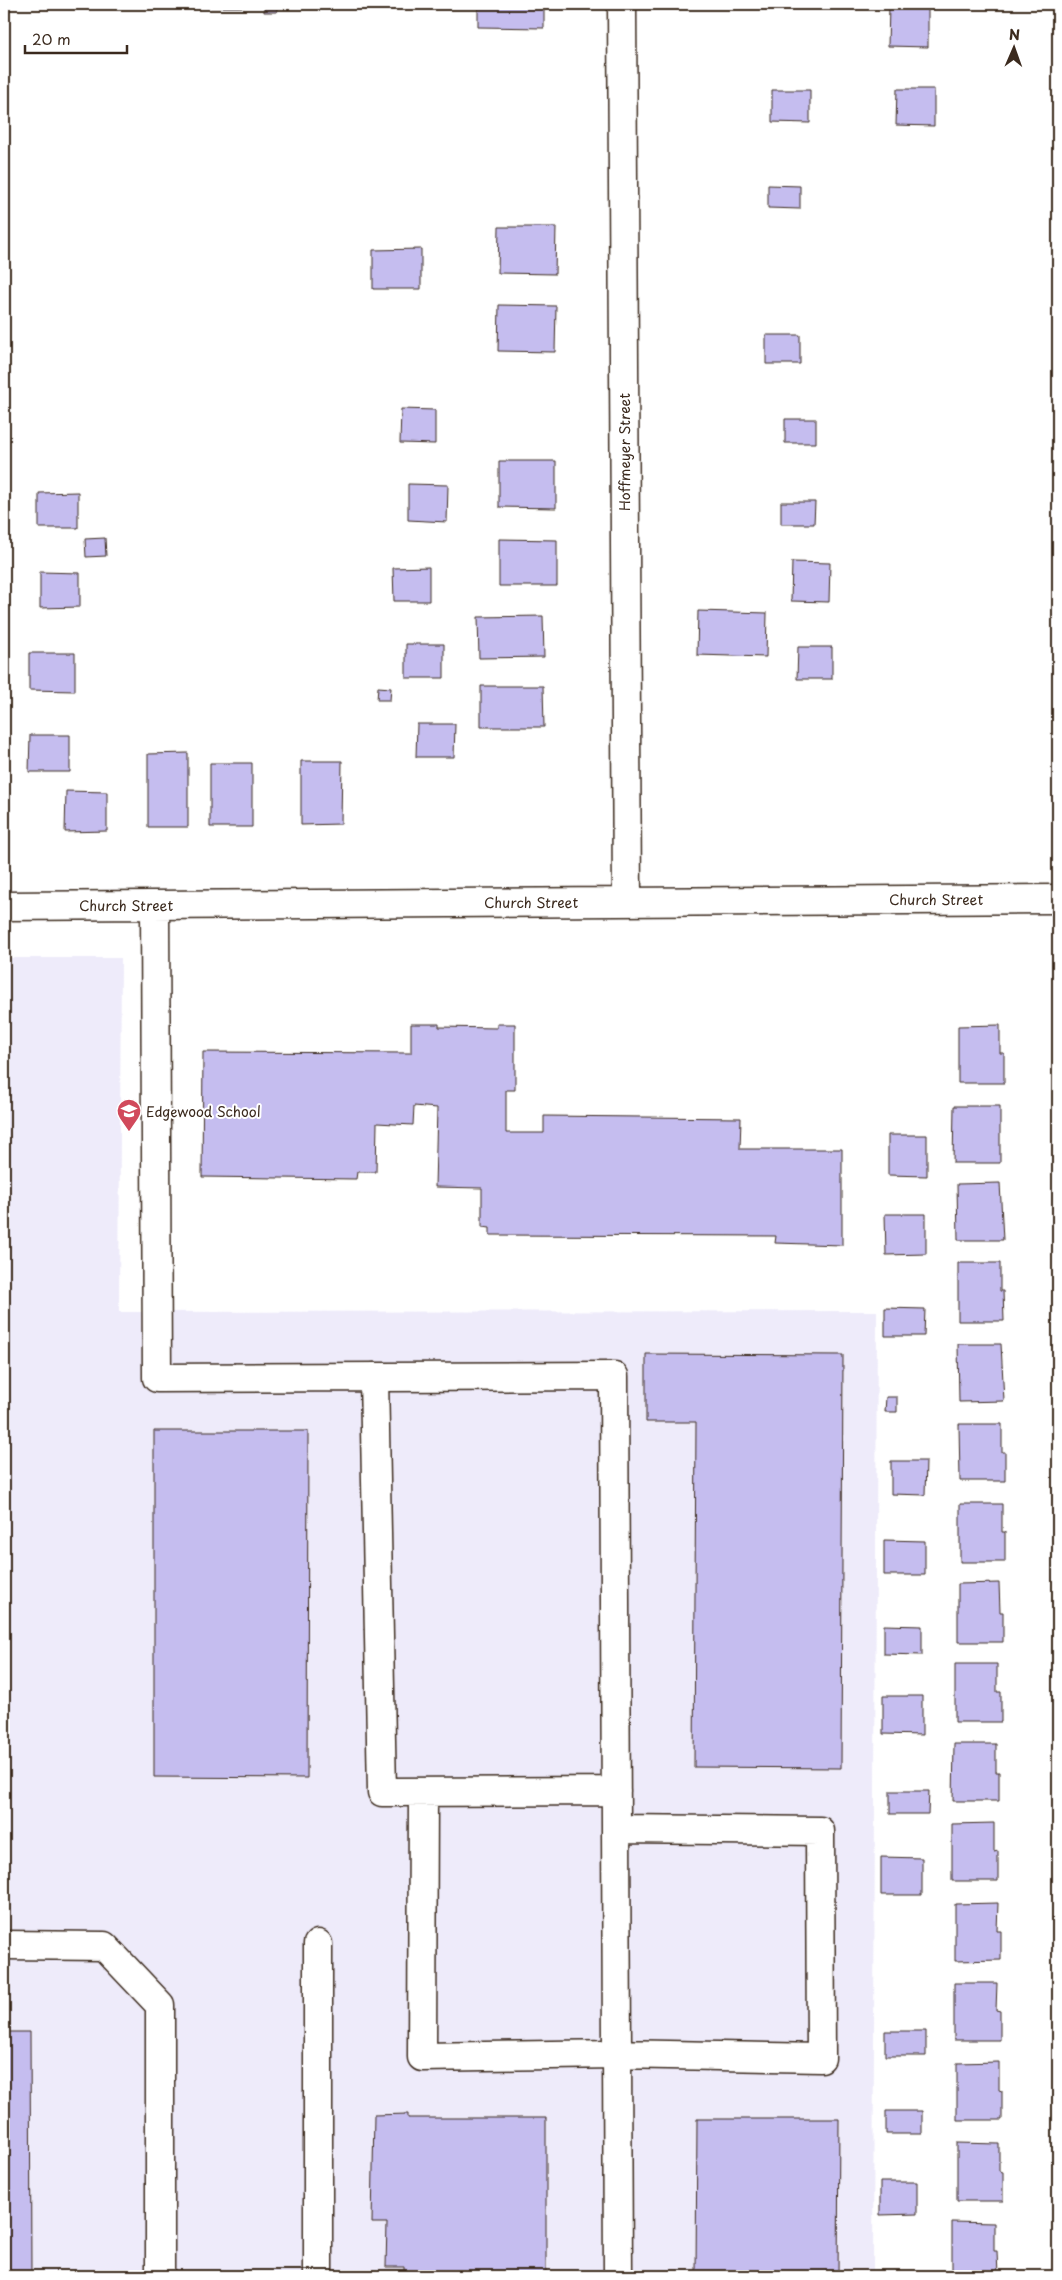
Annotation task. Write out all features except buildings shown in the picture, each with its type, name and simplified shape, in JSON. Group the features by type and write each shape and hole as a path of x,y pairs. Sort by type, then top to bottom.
{"street":[{"name":"Hoffmeyer Street","path":"622,4 627,901"},
{"name":"Church Street","path":"4,906 1058,898"},
{"path":"155,905 157,1378 614,1376 618,2276"},
{"path":"374,1377 382,1792 616,1791"},
{"path":"422,1792 422,2057 617,2054 821,2058 820,1832 617,1829"},
{"path":"318,1944 318,2276"},
{"path":"4,1945 104,1946 160,2005 160,2276"}],"shaded area":[{"path":"4,958 121,958 119,1312 877,1311 873,2276 4,2276"}],"place":[{"name":"Edgewood School","path":"129,1132"}]}
